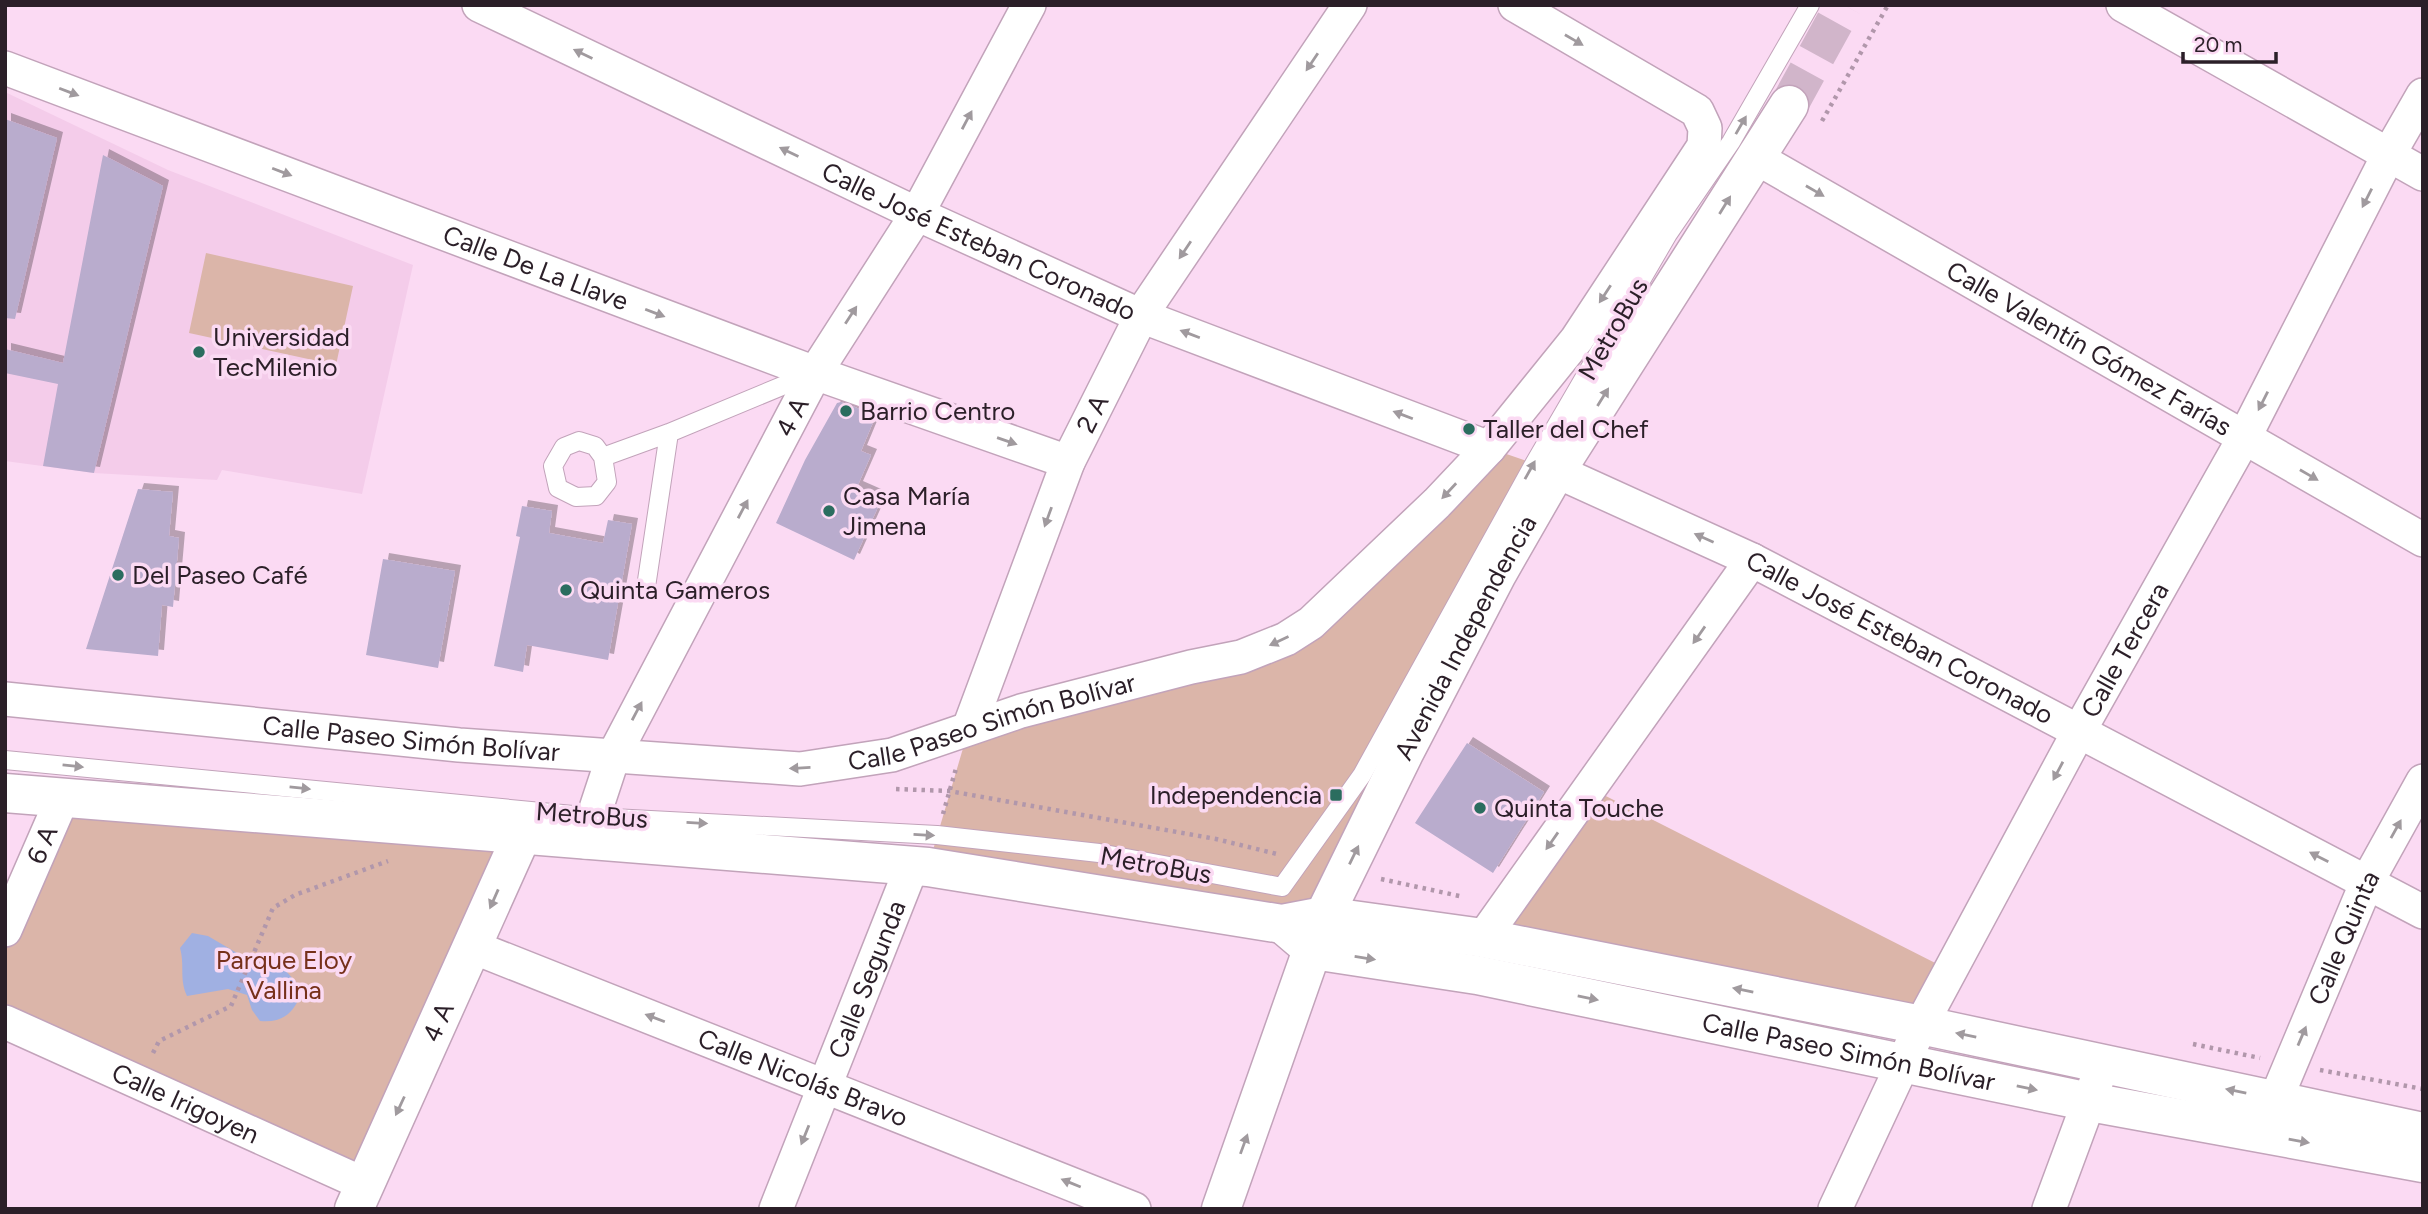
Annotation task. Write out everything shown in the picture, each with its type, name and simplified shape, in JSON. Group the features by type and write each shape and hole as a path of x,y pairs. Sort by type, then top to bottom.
{"main road":[{"name":"Avenida Independencia","path":"1221,1209 1319,933 1484,598 1556,471 1789,105"},
{"path":"5,793 521,837 589,829 912,866 1282,924 1319,933"},
{"name":"4 A","path":"361,1201 521,837"},
{"name":"Calle Paseo Simón Bolívar","path":"1319,933 1483,938 1921,1025 2423,1132"},
{"name":"Calle Paseo Simón Bolívar","path":"1319,933 1477,975 2090,1102 2423,1163"}],"street":[{"name":"Calle José Esteban Coronado","path":"480,5 917,214 1142,316 1489,448"},
{"name":"4 A","path":"589,829 613,757 815,373 917,214 1029,5"},
{"name":"2 A","path":"969,728 1068,462 1142,316 1350,5"},
{"name":"Calle Paseo Simón Bolívar","path":"5,699 613,757 800,769 892,755 1021,711 1191,667 1241,657 1286,639 1311,623 1437,503 1489,448 1577,339 1704,146 1705,128 1697,111 1515,5"},
{"path":"2123,5 2423,174"},
{"name":"Calle De La Llave","path":"5,68 815,373 1068,462"},
{"name":"Calle Tercera","path":"1835,1209 1921,1025 2078,733 2244,438 2389,154 2423,95"},
{"name":"Calle Valentín Gómez Farías","path":"1755,158 2423,540"},
{"name":"Calle José Esteban Coronado","path":"1556,471 1752,559 2078,733 2423,912"},
{"path":"1483,938 1752,559"},
{"name":"Calle Quinta","path":"2261,1134 2367,882 2423,781"},
{"name":"6 A","path":"5,930 63,797"},
{"name":"Calle Segunda","path":"776,1209 912,866"},
{"name":"Calle Nicolás Bravo","path":"472,947 825,1084 1135,1209"},
{"name":"Calle Irigoyen","path":"5,1022 140,1082 361,1201"},
{"path":"2049,1209 2103,1065"}],"lane":[{"name":"MetroBus","path":"5,760 589,829 937,835 1099,853 1282,887 1362,775 1534,464 1668,233 1731,142 1810,5"},
{"path":"603,457 815,373"},
{"path":"646,587 669,433"}],"path":[{"path":"1816,131 1888,5"},
{"path":"937,835 969,728"},
{"path":"140,1082 159,1041 230,1006 273,908 295,895 398,856"}],"shaded area":[{"name":"Universidad TecMilenio","path":"5,92 168,170 413,265 362,494 222,470 217,480 94,473 5,461"}],"green space":[{"path":"206,253 353,286 336,365 189,333"},
{"path":"1489,448 1556,471 1324,916 928,867 969,728 1280,641"},
{"path":"1590,788 1951,971 1921,1025 1483,938"},
{"name":"Parque Eloy Vallina","path":"63,797 521,837 364,1184 5,1022 5,930"}],"water":[{"path":"192,933 208,936 237,953 256,970 286,971 300,987 301,994 294,1007 281,1019 260,1021 252,1010 247,995 228,989 187,996 183,984 180,948"}],"building":[{"path":"5,119 57,138 15,319 5,318"},
{"path":"103,155 163,186 94,473 43,466 58,384 5,373 5,349 63,363"},
{"name":"Casa María Jimena","path":"841,402 876,415 861,451 871,455 857,487 882,498 854,560 776,523 805,460 837,403"},
{"name":"Del Paseo Café","path":"138,489 173,492 169,536 179,538 173,607 162,605 158,656 86,649"},
{"name":"Quinta Gameros","path":"522,506 552,511 549,533 603,543 608,520 632,524 608,660 527,645 523,672 494,666 520,537 516,536"},
{"path":"383,559 455,571 438,668 366,655"},
{"name":"Quinta Touche","path":"1467,743 1544,792 1493,873 1415,823"}],"tunnel":[{"path":"1789,105 1844,5"}],"place":[{"name":"Universidad TecMilenio","path":"199,352"},
{"name":"Barrio Centro","path":"846,411"},
{"name":"Taller del Chef","path":"1469,429"},
{"name":"Casa María Jimena","path":"829,511"},
{"name":"Del Paseo Café","path":"118,575"},
{"name":"Quinta Gameros","path":"566,590"},
{"name":"Independencia","path":"1336,795"},
{"name":"Quinta Touche","path":"1480,808"}]}
